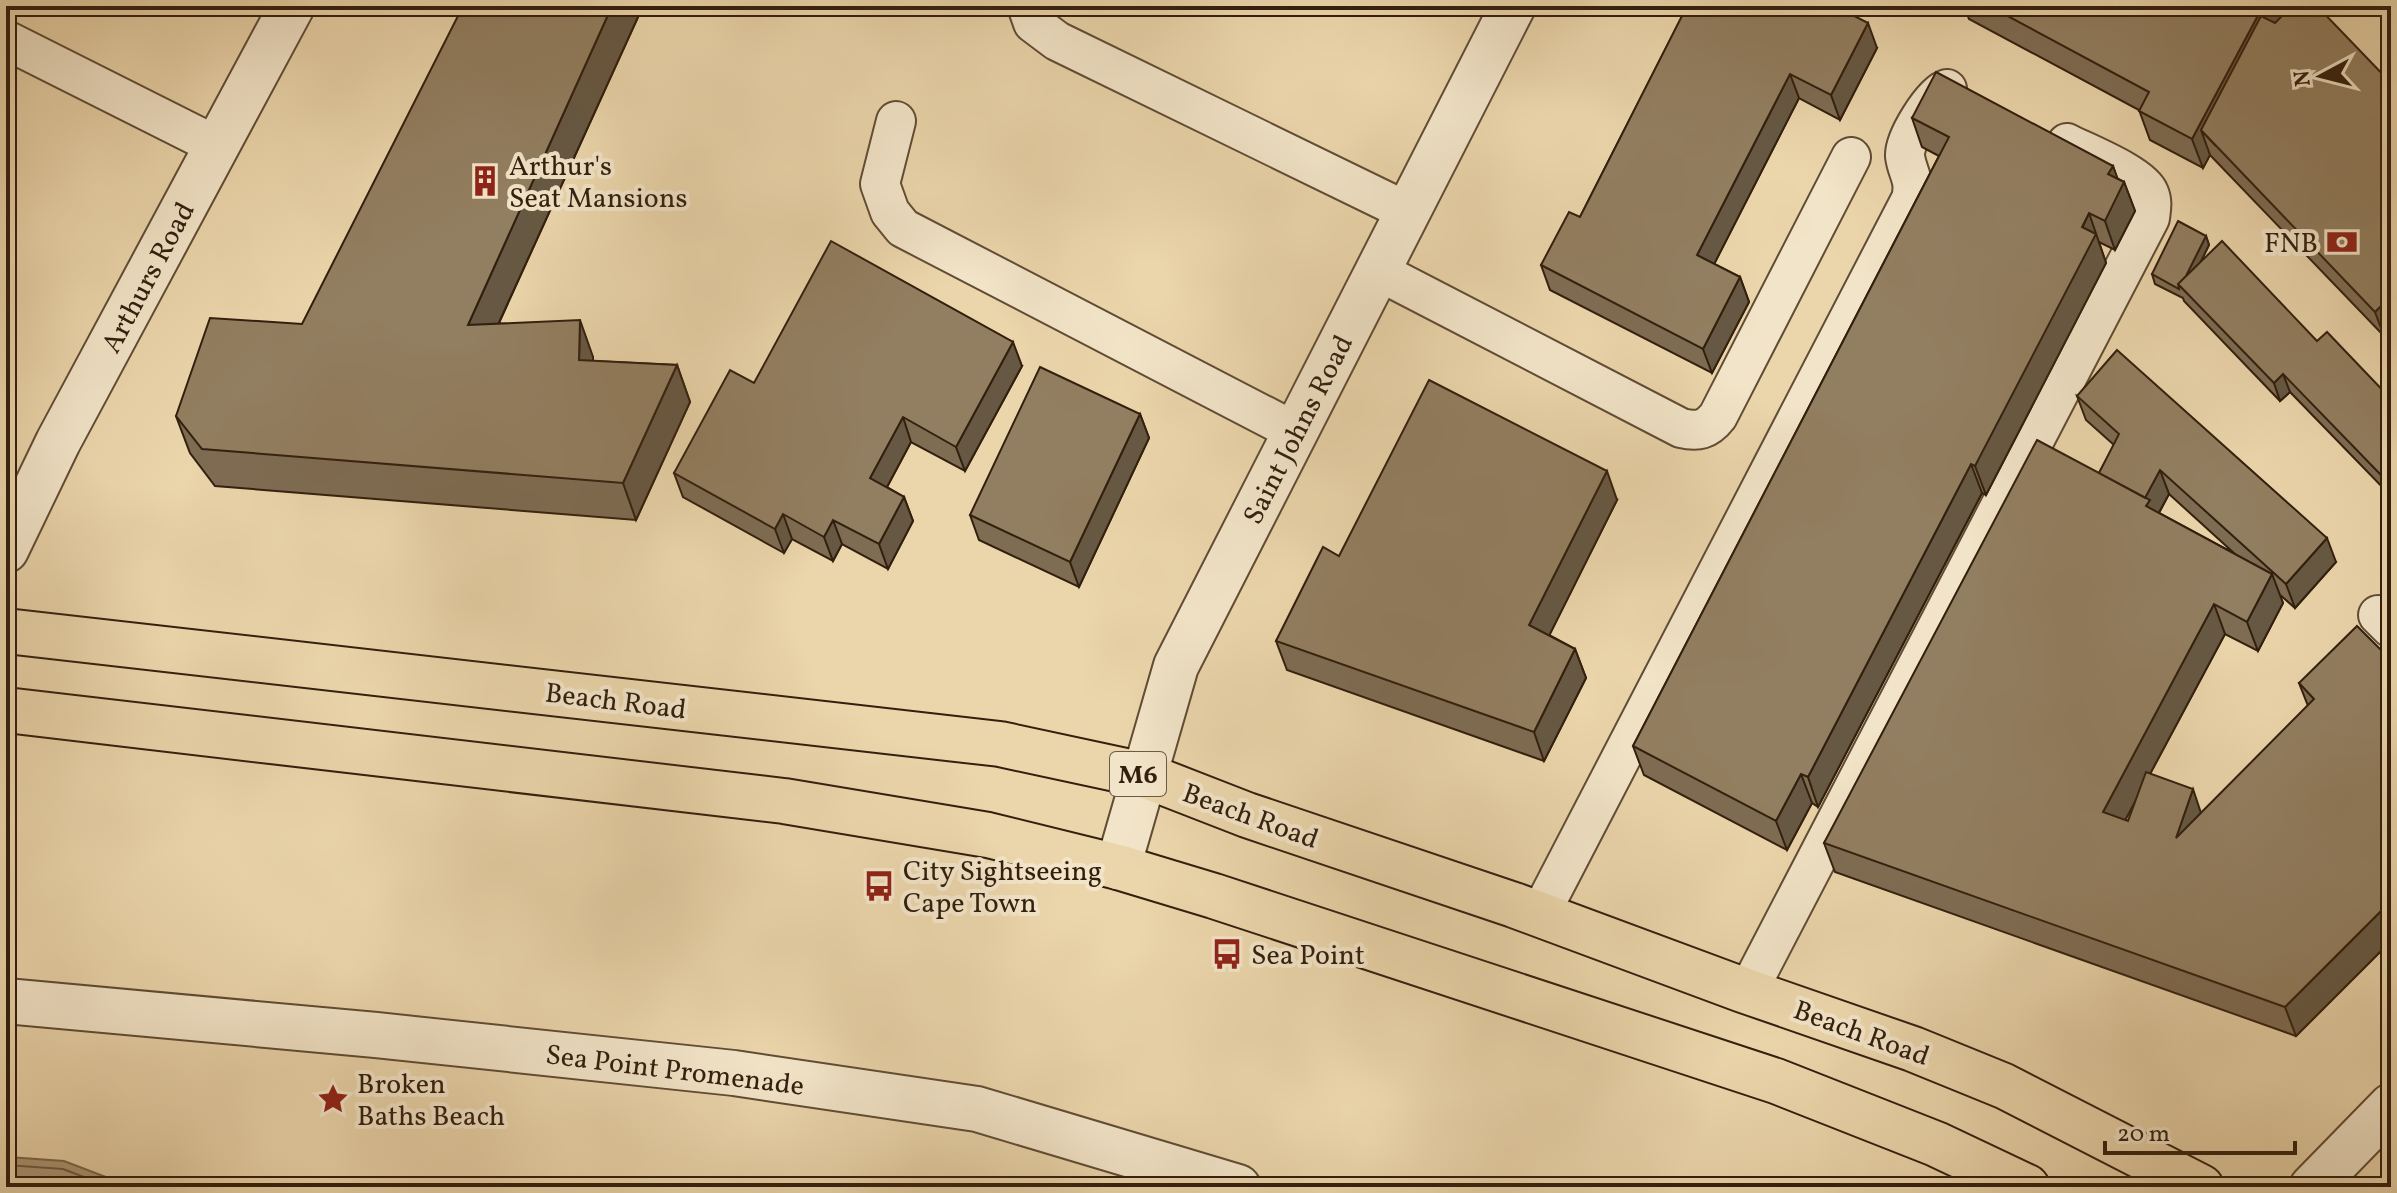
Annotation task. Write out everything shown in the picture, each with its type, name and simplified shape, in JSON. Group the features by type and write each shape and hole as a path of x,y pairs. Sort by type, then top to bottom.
{"main road":[{"name":"Beach Road","path":"6,631 1000,744 1144,775 1247,815 1540,914 1913,1049 2004,1086 2201,1187"},
{"path":"6,710 784,801 988,835 1118,867 1214,896 1776,1081 1936,1144 2027,1187"}],"street":[{"name":"Arthurs Road","path":"6,550 58,442 292,6"},
{"name":"Saint Johns Road","path":"1118,867 1176,666 1513,6"},
{"name":"Sea Point Promenade","path":"6,1001 376,1035 719,1072 947,1104 977,1109 1238,1187"},
{"path":"2312,1187 2391,1106"}],"lane":[{"path":"1027,6 1033,23 1057,41 1408,212"},
{"path":"6,40 217,146"},
{"path":"1540,914 1911,199 1914,181 1905,159 1905,150 1929,102 1939,92 1953,87 1981,98"},
{"path":"896,121 880,184 890,212 903,228 1296,432"},
{"path":"1748,991 2150,218 2152,204 2148,190 2137,180 2038,128"},
{"path":"1378,271 1681,428 1695,431 1709,427 1718,416 1851,157"}],"water":[{"path":"8,1157 64,1161 132,1187 6,1187"}],"building":[{"name":"Arthur's Seat Mansions","path":"463,6 612,6 468,325 580,320 579,360 677,365 623,483 202,449 176,416 210,318 302,324"},
{"path":"1687,6 1835,6 1868,23 1831,95 1790,74 1697,255 1740,277 1703,349 1541,265 1569,212 1580,217"},
{"path":"1989,6 2263,6 2192,139 2139,111 2149,92"},
{"name":"FNB","path":"2292,6 2317,6 2391,83 2391,296 2375,312 2201,130 2261,16 2275,23"},
{"path":"1936,72 2113,166 2108,174 2124,182 2105,221 2089,213 2082,227 2096,234 1975,466 1971,464 1808,777 1801,774 1776,821 1633,746 1949,137 1912,118"},
{"path":"2178,221 2206,236 2186,276 2178,284 2179,289 2152,274"},
{"path":"831,241 1013,342 956,447 903,417 870,478 904,497 879,544 833,520 824,537 783,514 775,529 674,473 730,370 754,383"},
{"path":"2222,241 2317,341 2327,332 2391,399 2391,465 2381,475 2283,374 2274,383 2178,284"},
{"path":"2117,350 2327,538 2286,584 2160,470 2145,498 2099,473 2119,434 2077,396"},
{"path":"1040,367 1140,414 1070,562 970,515"},
{"path":"1429,380 1607,471 1529,625 1575,649 1534,732 1276,641 1323,547 1339,556"},
{"path":"2037,440 2150,500 2146,506 2272,574 2247,622 2214,604 2103,812 2128,821 2146,772 2193,789 2176,838 2314,699 2299,683 2357,626 2391,660 2391,901 2285,1007 1824,843"}],"place":[{"name":"Arthur's Seat Mansions","path":"485,181"},
{"name":"FNB","path":"2342,242"},
{"name":"City Sightseeing Cape Town","path":"879,886"},
{"name":"Sea Point","path":"1227,954"},
{"name":"Broken Baths Beach","path":"333,1099"}]}
